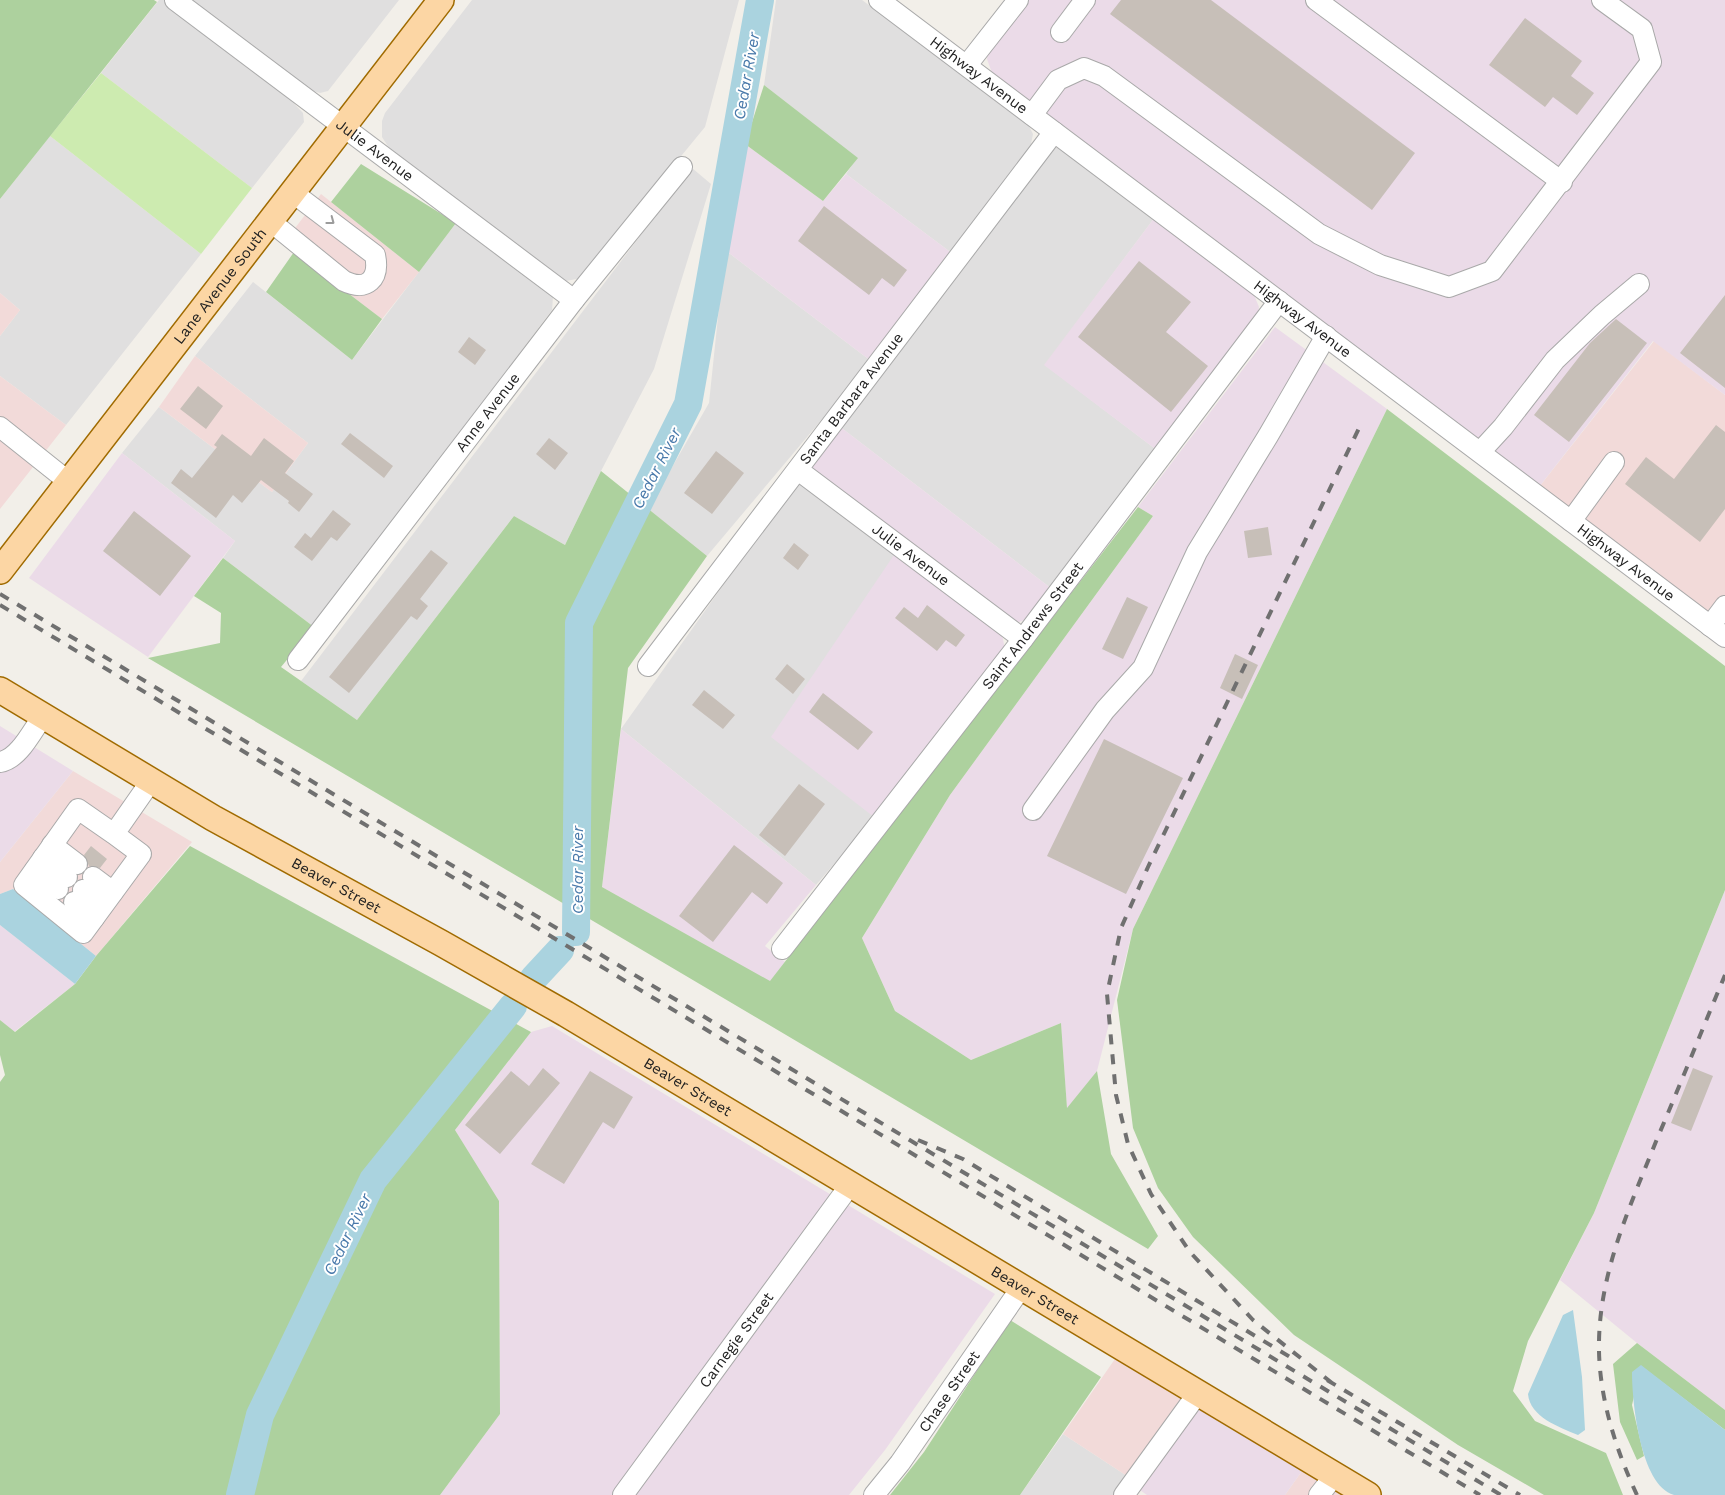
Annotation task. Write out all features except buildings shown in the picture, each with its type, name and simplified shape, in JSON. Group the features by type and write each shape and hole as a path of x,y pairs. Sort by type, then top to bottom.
{"main road":[{"name":"Lane Avenue South","path":"0,571 441,0"},
{"name":"Beaver Street","path":"0,690 213,818 441,942 558,1010 1368,1495"}],"street":[{"name":"Julie Avenue","path":"176,0 574,300"},
{"name":"Highway Avenue","path":"879,0 1717,631"},
{"path":"967,66 1018,0"},
{"path":"1061,32 1085,0"},
{"path":"1316,0 1562,182"},
{"path":"1032,115 1058,80 1084,68 1104,76 1319,234 1380,265 1449,287 1492,271 1562,182 1651,62 1642,29 1602,0"},
{"name":"Santa Barbara Avenue","path":"648,666 1054,132"},
{"name":"Anne Avenue","path":"298,660 574,300 682,167"},
{"path":"270,221 344,281 355,286 366,284 374,276 377,266 375,255 292,192"},
{"path":"1480,452 1503,427 1555,360 1602,315 1639,284"},
{"name":"Saint Andrews Street","path":"782,949 1023,639 1279,301"},
{"path":"1033,810 1105,710 1142,668 1197,552 1326,336"},
{"path":"0,427 69,482"},
{"path":"1571,521 1614,462"},
{"name":"Julie Avenue","path":"798,470 1023,639"},
{"path":"1717,631 1725,606"},
{"path":"0,762 8,761 15,755 43,716"},
{"path":"114,834 151,780"},
{"path":"78,810 114,834 141,854 83,933 24,885 78,810"},
{"path":"43,858 67,877 43,858"},
{"path":"103,905 83,890 103,905"},
{"name":"Carnegie Street","path":"623,1495 850,1185"},
{"name":"Chase Street","path":"874,1495 900,1463 1021,1288"},
{"path":"1124,1495 1198,1393"},
{"path":"1319,1495 1335,1475"}],"shaded area":[{"path":"159,0 164,0 285,94 303,113 304,122 252,188 101,73"},
{"path":"187,0 399,0 328,91 320,93 309,90"},
{"path":"472,0 739,0 705,127 581,278 566,281 414,172 393,154 382,137 382,121 385,113"},
{"path":"776,0 862,0 1026,120 1033,134 1030,149 953,254 846,174 857,158 764,85"},
{"path":"1026,0 1725,0 1725,395 1653,341 1539,487 992,73 987,59 988,48"},
{"path":"50,136 201,254 66,425 0,376 0,336 20,310 0,293 0,199"},
{"path":"745,144 823,201 846,174 953,254 871,361 725,250"},
{"path":"1058,147 1155,217 1045,365 1158,451 1052,589 839,426 1048,152"},
{"path":"692,168 711,184 654,369 565,545 514,516 357,720 301,681"},
{"path":"321,194 419,272 382,319 283,244"},
{"path":"1155,217 1252,290 1259,307 1257,319 1158,451 1044,365"},
{"path":"456,223 553,297 552,310 314,627 223,558 235,541 122,453 159,407 272,492 308,443 195,356 253,282 352,360"},
{"path":"725,250 871,361 707,556 648,509 709,403"},
{"path":"0,293 20,310 0,336"},
{"path":"1275,327 1387,409 1133,929 1097,1071 1067,1109 1061,1023 971,1060 895,1011 862,938 950,795 1153,516 1138,507"},
{"path":"1654,341 1725,395 1725,628 1539,487"},
{"path":"195,356 308,443 272,492 159,407"},
{"path":"0,376 66,425 0,509"},
{"path":"839,426 1052,589 1028,619 1019,622 1007,620 816,477 811,463"},
{"path":"122,453 235,541 148,657 29,578"},
{"path":"798,480 896,552 874,817 816,885 621,729"},
{"path":"896,552 1002,634 1005,650 874,817 771,737"},
{"path":"0,726 73,771 0,862"},
{"path":"621,729 816,885 765,946 785,962 770,982 602,887"},
{"path":"73,771 192,842 96,956 13,889 0,894 0,862"},
{"path":"1725,890 1725,1410 1637,1343 1560,1280 1594,1213"},
{"path":"0,925 75,984 14,1032 0,1020"},
{"path":"552,1026 995,1294 885,1450 849,1495 440,1495 500,1414 499,1202 455,1130 531,1032"},
{"path":"1117,1356 1185,1398 1127,1476 1063,1434"},
{"path":"1202,1408 1302,1471 1285,1495 1147,1495 1137,1488 1190,1412"},
{"path":"1063,1434 1127,1476 1113,1495 1020,1495"},
{"path":"1302,1471 1342,1495 1285,1495"}],"green space":[{"path":"0,0 154,0 157,2 0,199"},
{"path":"101,73 252,188 201,254 50,136"},
{"path":"764,85 858,158 823,201 745,144"},
{"path":"361,164 456,223 419,272 331,202"},
{"path":"294,252 382,319 352,360 266,292"},
{"path":"1387,409 1725,666 1725,890 1594,1213 1528,1341 1513,1391 1535,1421 1606,1453 1623,1495 1544,1495 1458,1445 1294,1335 1193,1237 1158,1188 1133,1128 1117,1000 1133,929"},
{"path":"601,471 707,556 628,668 602,887 770,981 1138,507 1153,516 950,795 862,938 895,1011 971,1060 1061,1023 1067,1108 1097,1071 1111,1154 1158,1236 1148,1249 148,658 220,643 221,613 194,596 223,558 314,627 281,667 357,720 514,516 565,545"},
{"path":"190,846 531,1032 455,1130 499,1201 500,1414 440,1495 0,1495 0,1082 5,1075 0,1055 0,1020 15,1032 75,984 96,956"},
{"path":"1010,1320 1101,1377 1020,1495 890,1495 924,1452"},
{"path":"1637,1343 1725,1410 1725,1430 1641,1366 1632,1405 1644,1456 1637,1460 1620,1422 1613,1364"}],"water":[{"path":"13,889 96,956 75,984 0,925 0,894"},
{"path":"1573,1310 1582,1377 1585,1430 1578,1435 1554,1425 1540,1415 1530,1402 1528,1394 1563,1315"},
{"path":"1641,1365 1725,1430 1725,1495 1674,1495 1662,1488 1653,1476 1640,1441 1636,1421 1632,1372"}],"waterway":[{"name":"Cedar River","path":"576,932 579,623 688,404 760,0"},
{"name":"Cedar River","path":"534,978 560,950"},
{"name":"Cedar River","path":"240,1495 260,1415 373,1180 513,1006"}],"railway":[{"path":"1332,1383 1253,1320 1190,1252 1151,1194 1128,1144 1116,1095 1107,994 1121,928 1148,867 1362,422"},
{"path":"0,594 1501,1495"},
{"path":"0,605 1480,1495"},
{"path":"1637,1495 1615,1440 1601,1381 1599,1342 1605,1289 1627,1213 1725,975"},
{"path":"918,1140 963,1159 1295,1360"},
{"path":"1327,1380 1520,1495"}]}
